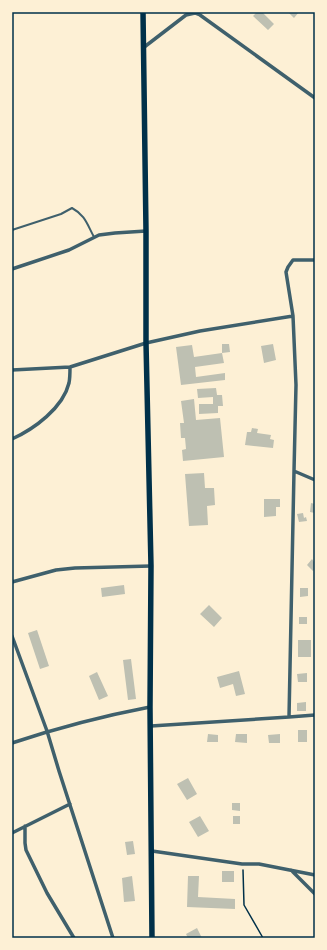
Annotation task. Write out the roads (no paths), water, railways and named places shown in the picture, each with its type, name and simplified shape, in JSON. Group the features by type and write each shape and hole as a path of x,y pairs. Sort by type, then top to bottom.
{"main road":[{"path":"143,12 146,343 151,566 150,707 152,938"}],"street":[{"path":"144,48 186,15 195,14 200,16 315,98"},
{"path":"12,269 70,250 94,237 115,233 146,232"},
{"path":"289,717 296,385 293,316 286,272 294,260 315,260"},
{"path":"12,370 70,367 146,343 200,331 293,316"},
{"path":"12,439 33,428 61,400 69,382 70,367"},
{"path":"294,471 315,480"},
{"path":"12,582 50,572 75,568 151,566"},
{"path":"12,636 47,731 113,938"},
{"path":"12,743 47,731 110,715 150,707"},
{"path":"151,726 315,715"},
{"path":"12,833 70,804"},
{"path":"25,826 24,843 26,850 47,894 74,938"},
{"path":"152,851 242,864 259,864 315,875"},
{"path":"291,870 315,894"}],"lane":[{"path":"12,230 61,214 72,208 80,212 94,237"}]}
